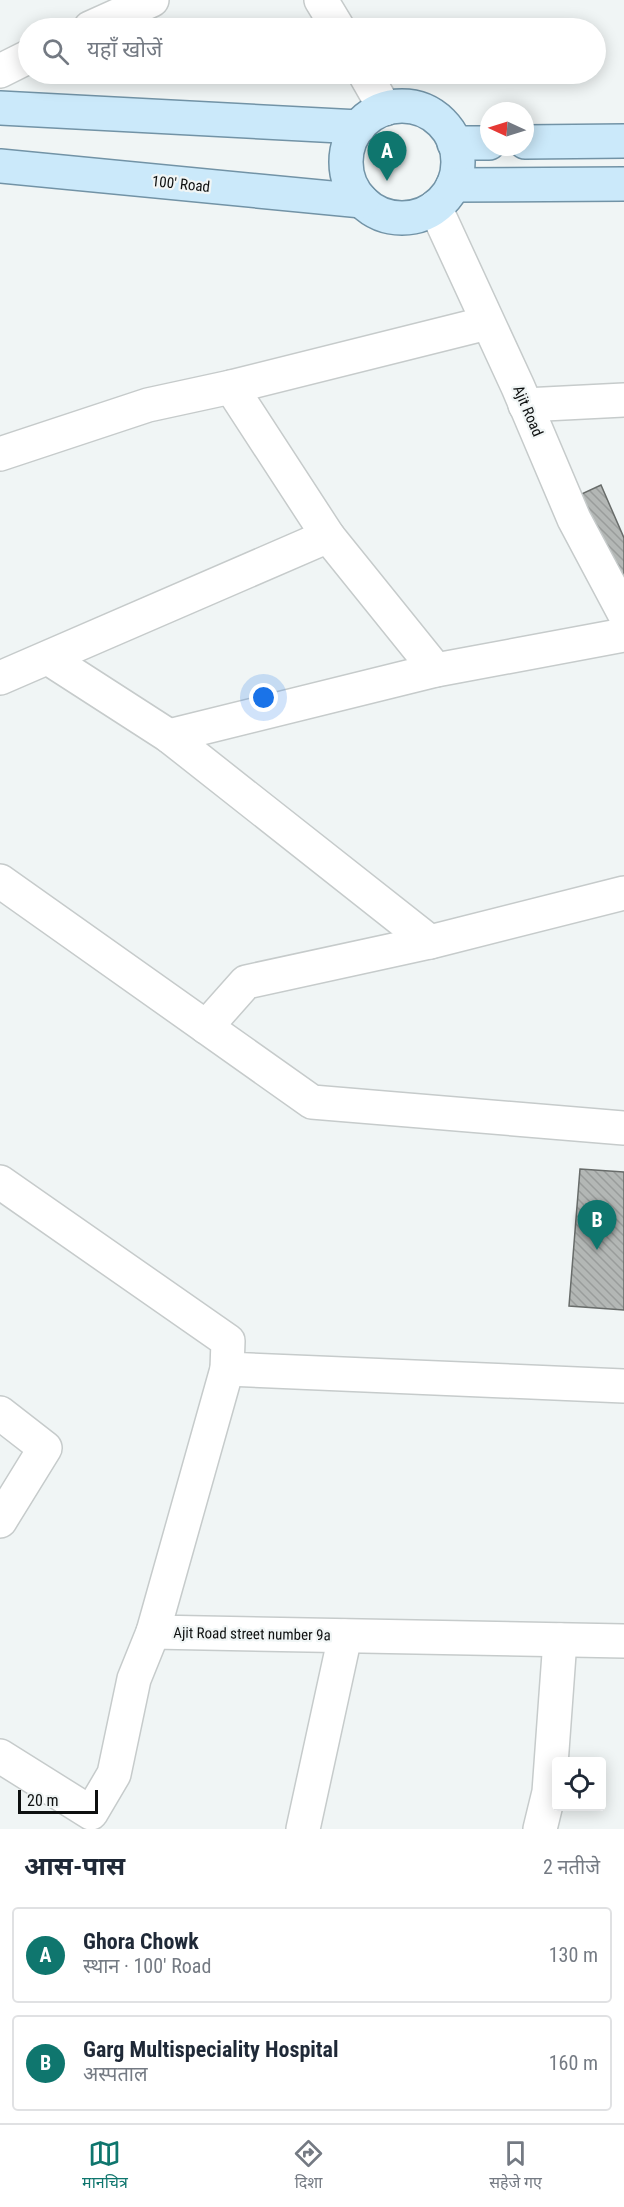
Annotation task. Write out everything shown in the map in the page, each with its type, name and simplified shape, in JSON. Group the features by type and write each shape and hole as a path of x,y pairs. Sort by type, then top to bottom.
{"main road":[{"path":"362,201 352,188 347,173 346,157 350,141 358,127 371,116 385,109 399,106 427,112 448,130 454,143 457,171 444,196"},
{"path":"0,108 358,127"},
{"path":"534,142 624,141"},
{"path":"454,143 480,143"},
{"name":"100' Road","path":"0,166 362,201 375,211 390,217 406,218 421,215 444,196 624,184"}],"street":[{"path":"112,18 152,0"},
{"path":"321,0 332,18"},
{"path":"0,70 18,62"},
{"path":"370,84 385,109"},
{"name":"Ajit Road","path":"444,196 487,323 574,519 621,602"},
{"path":"0,454 148,405 231,387 487,323"},
{"path":"231,387 328,536 436,670"},
{"path":"525,405 624,400"},
{"path":"0,678 328,536"},
{"path":"169,736 436,670 624,635"},
{"path":"48,658 169,736 430,942"},
{"path":"0,881 312,1102 624,1128"},
{"path":"206,1027 246,982 430,942 624,893"},
{"name":"Ajit Road street number 9a","path":"0,1182 228,1341 227,1369 153,1632 624,1641"},
{"path":"227,1369 624,1386"},
{"path":"0,1413 45,1448 0,1521"},
{"path":"0,1756 96,1821 114,1774 134,1679 153,1632"},
{"path":"303,1829 345,1636"},
{"path":"540,1829 549,1792 560,1640"}],"building":[{"path":"601,485 624,538 624,580 575,497"},
{"path":"580,1169 624,1172 624,1310 569,1306"}],"place":[{"name":"Ghora Chowk","path":"387,181"},
{"name":"Garg Multispeciality Hospital","path":"597,1250"}]}
